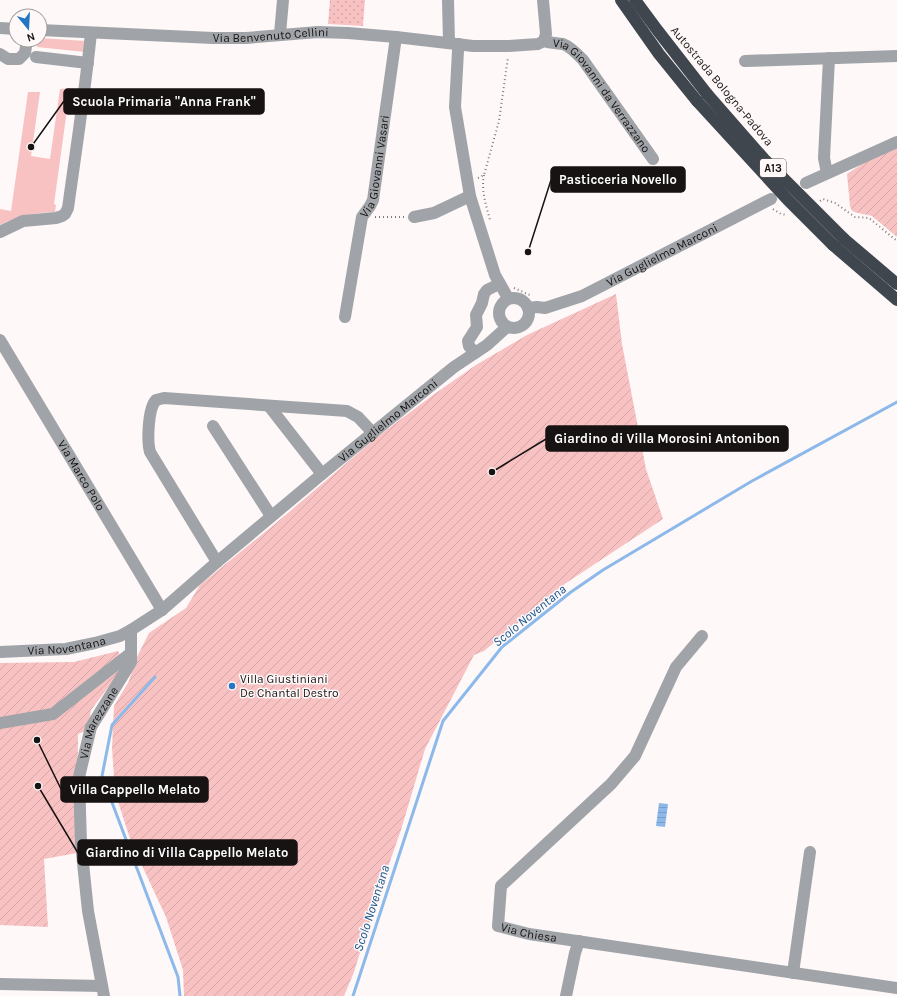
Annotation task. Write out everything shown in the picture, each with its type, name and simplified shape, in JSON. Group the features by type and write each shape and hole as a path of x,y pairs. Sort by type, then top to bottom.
{"highway":[{"name":"A13","path":"621,0 659,54 697,101 787,199 833,245 897,300"},
{"name":"Autostrada Bologna-Padova","path":"635,0 707,94 764,159 844,239 897,284"}],"street":[{"path":"280,34 284,0"},
{"path":"448,0 454,43 456,107 470,196 489,258 499,284 508,298"},
{"name":"Via Giovanni da Verrazzano","path":"543,0 546,34 544,41"},
{"name":"Via Benvenuto Cellini","path":"48,30 213,38 246,38 318,32 396,36 454,43"},
{"path":"0,232 23,221 56,218 62,216 68,208 86,90 92,33"},
{"name":"Via Giovanni Vasari","path":"345,317 360,224 364,214 373,200 396,36"},
{"name":"Via Giovanni da Verrazzano","path":"454,43 473,46 509,46 538,44 544,41 563,44 572,48 583,60 653,159"},
{"path":"0,54 8,59 19,59 25,53 26,48"},
{"path":"745,60 897,56"},
{"path":"36,57 88,63"},
{"path":"827,173 824,158 829,58"},
{"path":"806,183 897,142"},
{"path":"414,217 434,213 470,196"},
{"name":"Via Guglielmo Marconi","path":"131,630 162,610 271,516 454,367 487,345 507,327 517,328 526,322 528,318 528,308 545,308 582,296 771,199"},
{"path":"475,353 469,346 468,340 478,327 476,315 482,303 484,294 487,290 499,284"},
{"path":"507,327 500,320 498,310 500,305 508,298 518,298 523,300 528,308"},
{"name":"Via Marco Polo","path":"0,340 162,610"},
{"path":"216,562 150,452 148,434 152,406 156,400 164,398 347,411 358,417 373,433"},
{"path":"269,406 322,474"},
{"path":"213,426 271,516"},
{"name":"Via Noventana","path":"0,652 66,649 120,636 131,630"},
{"name":"Via Marezzane","path":"0,984 103,991 88,911 81,844 79,777 91,727 131,662 131,630"},
{"name":"Via Chiesa","path":"702,636 676,667 635,756 611,784 501,886 498,926 529,934 578,942 897,988"},
{"path":"0,723 53,714 131,653"},
{"path":"793,973 810,852"},
{"path":"566,996 578,942"}],"path":[{"path":"473,180 484,175 493,144 499,121 509,46"},
{"path":"364,214 372,217 414,217"}],"shaded area":[{"path":"330,0 365,0 363,26 328,24"},
{"path":"48,39 86,41 85,52 47,48 48,48"},
{"path":"70,88 54,204 56,205 55,212 27,215 0,225 0,209 11,211 28,92 40,92 31,156 50,159 60,89"},
{"path":"897,148 897,237 872,216 852,211 850,206 847,174 862,164"},
{"path":"616,294 622,344 646,469 663,519 566,583 484,651 474,655 425,749 401,830 377,898 354,972 344,996 184,996 183,970 166,917 131,842 115,792 112,748 114,706 129,681 135,661 149,633 186,608 200,585 282,518 377,437 433,395 476,365 527,335"},
{"path":"118,651 125,665 91,710 88,730 78,734 77,853 44,859 48,927 0,925 0,663 74,662"}],"water":[{"path":"659,803 668,804 665,827 656,826"}],"waterway":[{"name":"Scolo Noventana","path":"353,996 443,721 502,647 571,592 603,570 752,481 897,402"},
{"name":"Scolo Noventana","path":"155,677 112,725 102,776 178,977 180,996"}],"place":[{"name":"Scuola Primaria \"Anna Frank\"","path":"31,147"},
{"name":"Pasticceria Novello","path":"528,252"},
{"name":"Giardino di Villa Morosini Antonibon","path":"492,472"},
{"name":"Villa Giustiniani De Chantal Destro","path":"232,686"},
{"name":"Villa Cappello Melato","path":"37,740"},
{"name":"Giardino di Villa Cappello Melato","path":"38,786"}]}
